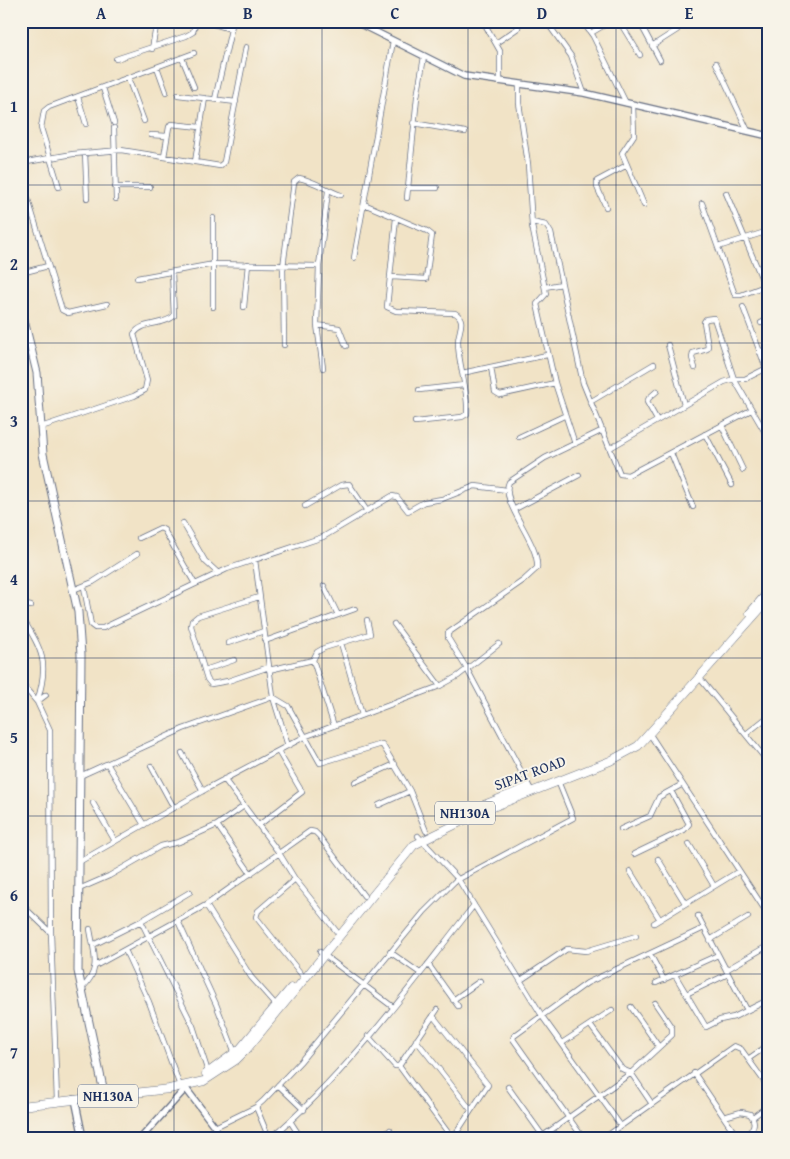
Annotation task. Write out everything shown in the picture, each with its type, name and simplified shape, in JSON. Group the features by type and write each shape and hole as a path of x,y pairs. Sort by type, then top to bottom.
{"highway":[{"name":"SIPAT ROAD","path":"698,677 769,591"},
{"name":"SIPAT ROAD","path":"237,1055 276,1005 322,954 364,896 400,852 420,838 530,789 610,762 638,746 768,600"},
{"name":"SIPAT ROAD","path":"21,1106 183,1087 209,1075 237,1055 401,857 426,831 616,753 649,733"}],"main road":[{"path":"21,308 38,373 43,454 78,612 81,655 77,951 81,989 105,1097"}],"street":[{"path":"145,21 156,24 152,49"},
{"path":"116,59 152,49 190,34 196,21"},
{"path":"203,21 231,29"},
{"path":"214,99 234,21"},
{"path":"354,21 464,76 584,93 769,136"},
{"path":"483,21 496,43 500,57 500,82"},
{"path":"496,43 518,28 519,21"},
{"path":"546,21 571,56 584,93"},
{"path":"591,33 611,21"},
{"path":"619,21 640,56"},
{"path":"638,21 660,60"},
{"path":"762,21 769,33"},
{"path":"583,22 630,104 634,135 622,153 644,205"},
{"path":"652,46 677,30"},
{"path":"354,258 393,41"},
{"path":"21,163 115,150 218,166 224,162 246,48"},
{"path":"58,187 41,128 42,116 48,107 194,53"},
{"path":"407,198 414,123 424,57"},
{"path":"182,58 194,87"},
{"path":"716,63 748,131"},
{"path":"157,67 166,92"},
{"path":"128,78 144,121"},
{"path":"519,84 519,103 528,164 532,222 546,296 537,304 547,355 564,416 575,444"},
{"path":"103,88 114,126 116,198"},
{"path":"178,95 236,102"},
{"path":"78,96 86,124"},
{"path":"195,162 205,98"},
{"path":"414,123 465,132"},
{"path":"164,157 171,124 200,127"},
{"path":"151,135 167,136"},
{"path":"85,153 87,198"},
{"path":"606,207 597,187 597,181 627,166"},
{"path":"21,177 57,302 64,312 73,312 107,304"},
{"path":"284,345 282,267 295,180 299,178 311,180 328,191 341,195"},
{"path":"115,187 150,187"},
{"path":"408,188 437,188"},
{"path":"323,368 317,325 319,266 328,191"},
{"path":"726,193 769,296"},
{"path":"702,203 735,295 765,286"},
{"path":"364,204 427,231 432,240 426,279 392,278"},
{"path":"212,218 213,307"},
{"path":"396,218 392,278 387,303 392,310 455,313 459,315 462,323 458,343 467,409 465,416 415,422"},
{"path":"532,222 546,225 552,233 583,383 620,474 625,476 751,410"},
{"path":"718,247 762,233 769,234"},
{"path":"137,278 200,265 214,264 282,267 319,266"},
{"path":"244,307 248,264"},
{"path":"21,273 48,266"},
{"path":"41,427 134,396 144,390 147,380 134,334 140,328 174,316 172,272"},
{"path":"545,286 562,284"},
{"path":"610,448 684,404 734,379 745,379 767,368 758,352 743,307"},
{"path":"695,368 692,358 693,353 706,349 708,346 704,322 714,318 734,379 769,439"},
{"path":"761,322 769,319"},
{"path":"317,325 339,328 346,346"},
{"path":"668,345 684,404"},
{"path":"758,352 769,348"},
{"path":"462,373 547,355"},
{"path":"590,402 654,364"},
{"path":"491,367 495,392 500,395 555,383"},
{"path":"418,390 464,385"},
{"path":"657,391 648,398 647,402 657,420"},
{"path":"519,437 564,416"},
{"path":"722,426 743,470"},
{"path":"530,789 467,669 448,638 448,633 524,580 537,568 531,544 507,490 509,482 517,475 602,430"},
{"path":"705,434 732,485"},
{"path":"671,453 693,507"},
{"path":"514,509 579,475"},
{"path":"305,506 341,485 349,484 367,512"},
{"path":"84,587 91,624 98,628 218,573 323,537 392,496 397,497 408,511 424,502 442,499 475,486 507,490"},
{"path":"183,523 205,561 218,573"},
{"path":"139,538 160,528 164,530 195,584"},
{"path":"73,590 84,587 137,554"},
{"path":"256,560 259,597 273,697 288,746"},
{"path":"324,586 338,616"},
{"path":"259,597 218,608 198,616 192,621 192,631 208,681 214,684 269,668 313,660"},
{"path":"21,604 31,606"},
{"path":"266,641 355,609"},
{"path":"21,616 43,654 44,672 37,702"},
{"path":"334,726 313,660 319,650 370,634 367,620"},
{"path":"394,624 440,686"},
{"path":"228,643 264,631"},
{"path":"341,643 362,715"},
{"path":"78,863 204,790 304,737 440,686 467,669 499,644"},
{"path":"205,670 234,660"},
{"path":"698,677 769,763"},
{"path":"21,683 37,702 50,730 51,933 57,1101"},
{"path":"37,702 46,695"},
{"path":"80,776 108,765 184,729 273,697 281,700 288,706 320,763 381,743 386,748 410,791 426,831"},
{"path":"746,734 765,719 769,723"},
{"path":"649,733 769,916"},
{"path":"259,825 302,792 278,751"},
{"path":"182,753 204,790"},
{"path":"355,782 394,764"},
{"path":"108,765 144,825"},
{"path":"151,766 174,808"},
{"path":"224,779 279,853 295,879 337,932"},
{"path":"214,1127 256,1107 278,1085 300,1062 424,912 458,879 572,818 558,781"},
{"path":"621,829 650,816 655,801 682,784"},
{"path":"379,805 410,791"},
{"path":"634,854 687,827 688,823 671,791"},
{"path":"93,804 115,841"},
{"path":"79,889 109,876 161,846 179,842 217,825 244,806"},
{"path":"217,825 252,874"},
{"path":"95,966 150,938 206,905 252,874 307,832 315,832 364,896"},
{"path":"420,838 458,879 543,1016 621,1126"},
{"path":"689,844 714,886"},
{"path":"658,859 685,903"},
{"path":"630,871 659,918"},
{"path":"654,923 659,918 739,871"},
{"path":"295,879 258,911 256,917 302,976"},
{"path":"92,945 141,921 190,892"},
{"path":"21,904 51,933"},
{"path":"206,905 251,977 276,1005"},
{"path":"256,1107 270,1138 304,1110 393,1007 474,905"},
{"path":"698,916 747,1010"},
{"path":"710,940 748,917"},
{"path":"141,921 193,1026 209,1075"},
{"path":"178,921 237,1055"},
{"path":"583,1138 513,1039 586,984 704,928"},
{"path":"81,989 93,976 95,966 90,929"},
{"path":"521,980 567,949 586,951 636,936"},
{"path":"686,994 727,972 769,945"},
{"path":"125,950 149,1002 183,1087 214,1127 219,1138"},
{"path":"390,952 420,972"},
{"path":"322,954 393,1007"},
{"path":"650,954 664,980"},
{"path":"656,983 718,955"},
{"path":"428,964 458,1006"},
{"path":"675,974 706,1027 720,1020 734,1018 768,1000"},
{"path":"453,1000 480,981"},
{"path":"508,1087 541,1137 630,1073 669,1039 673,1032 655,1003"},
{"path":"631,1007 658,1048"},
{"path":"399,1066 437,1010"},
{"path":"562,1043 612,1010"},
{"path":"368,1036 395,1066 399,1066 453,1138 488,1085 433,1016"},
{"path":"590,1025 622,1069 630,1073 652,1104"},
{"path":"416,1040 471,1110"},
{"path":"604,1138 734,1046 738,1046 748,1058 769,1088"},
{"path":"748,1058 766,1046"},
{"path":"694,1073 738,1138"},
{"path":"278,1085 304,1110"},
{"path":"142,1137 183,1087"},
{"path":"76,1099 83,1138"},
{"path":"753,1117 769,1105"},
{"path":"724,1117 744,1112 753,1117"},
{"path":"746,1138 753,1127 753,1117"},
{"path":"290,1121 301,1138"},
{"path":"382,1138 390,1130"}]}
